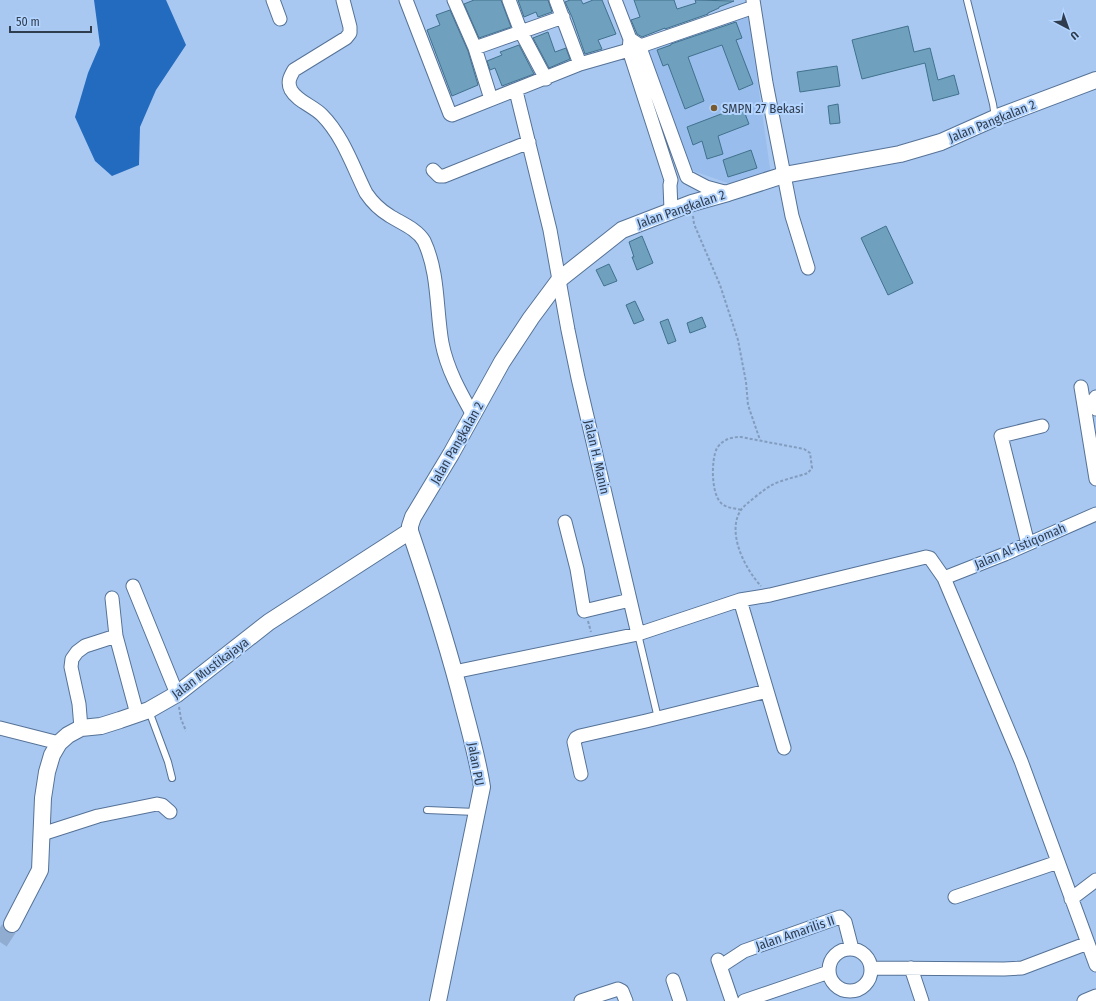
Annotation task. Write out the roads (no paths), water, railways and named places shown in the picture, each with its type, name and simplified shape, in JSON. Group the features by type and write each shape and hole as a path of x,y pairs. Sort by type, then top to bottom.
{"street":[{"path":"273,0 280,19"},
{"path":"343,0 350,27 350,34 346,38 294,70 290,77 289,84 292,91 322,115 336,132 366,193 372,202 390,216 418,234 423,240 431,262 436,289 442,343 456,386 473,415"},
{"path":"406,0 450,114 454,115 580,64 754,4 766,83 792,216 808,268"},
{"path":"454,0 475,48 491,99"},
{"path":"509,0 521,32 546,79"},
{"path":"556,0 580,64"},
{"path":"615,0 685,174 687,177 706,187 728,194"},
{"path":"475,48 563,17"},
{"path":"633,45 671,180 671,210"},
{"name":"Jalan Pangkalan 2","path":"410,531 413,517 473,415 502,362 531,318 560,279 622,230 671,210 728,194 784,175 900,154 941,142 996,118 1096,80"},
{"name":"Jalan H. Manin","path":"516,91 550,230 578,378 638,634"},
{"path":"433,170 441,177 446,176 529,142"},
{"path":"671,180 685,174"},
{"path":"1081,387 1096,479"},
{"path":"1096,397 1093,401 1096,409"},
{"path":"1028,544 1001,436 1042,426"},
{"name":"Jalan Al-Istiqomah","path":"944,578 1028,544 1096,514"},
{"path":"565,522 577,569 584,611 630,600"},
{"name":"Jalan PU","path":"410,531 437,612 454,672 479,768 482,787 438,1001"},
{"name":"Jalan Mustikajaya","path":"12,924 40,870 43,798 47,772 52,756 59,743 68,735 81,728 101,726 143,712 177,694 269,622 410,531"},
{"path":"454,672 638,634 740,600 770,595 926,556 933,560 944,578 1021,761 1096,966"},
{"path":"133,586 177,694"},
{"path":"112,598 116,636 143,712"},
{"path":"740,600 784,748"},
{"path":"81,728 79,704 71,667 72,658 85,646 116,636"},
{"path":"581,774 574,742 576,738 580,736 767,691"},
{"path":"0,728 59,743"},
{"path":"42,834 98,816 157,804 162,805 170,812"},
{"path":"954,897 1058,862"},
{"path":"1071,899 1096,880"},
{"name":"Jalan Amarilis II","path":"732,1001 719,963 738,956 744,951 840,917 845,922 852,949"},
{"path":"872,968 1022,968 1088,943"},
{"path":"852,949 858,950 867,957 872,968 866,985 845,996 833,983 829,972 829,966 835,955 852,949"},
{"path":"911,968 922,1001"},
{"path":"744,1001 829,972"},
{"path":"674,980 680,1001"},
{"path":"581,1001 618,989 622,991 626,1001"},
{"path":"1084,1001 1096,996"}],"lane":[{"path":"967,0 996,118"},
{"path":"638,634 658,714"},
{"path":"143,712 172,778"},
{"path":"426,810 476,812"}],"water":[{"path":"94,0 166,0 186,45 156,90 140,127 139,165 112,176 95,161 75,117 88,73 100,45"}],"tunnel":[{"path":"0,942 12,924"}],"place":[{"name":"SMPN 27 Bekasi","path":"714,108"}]}
